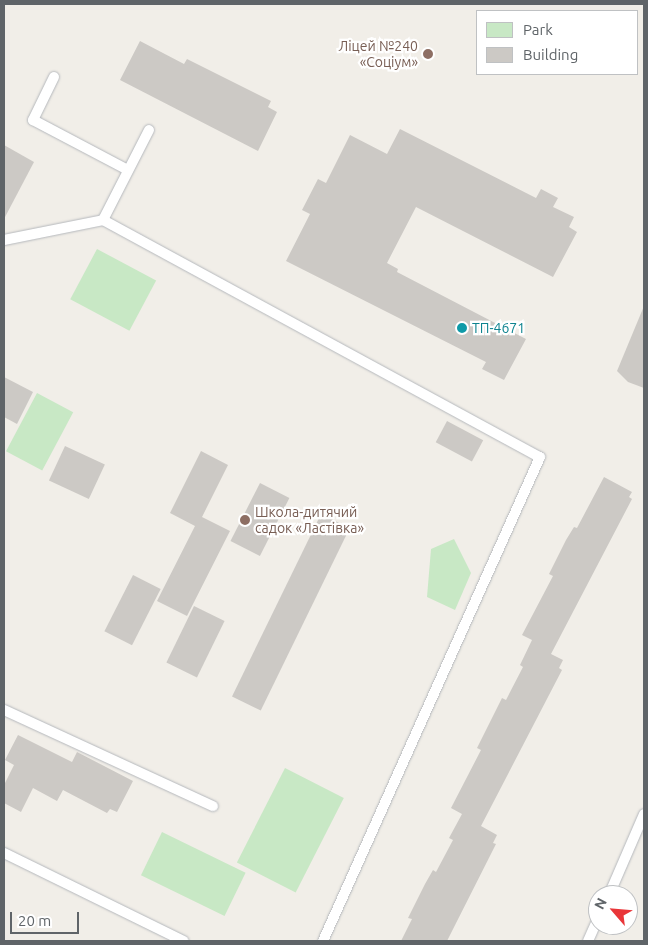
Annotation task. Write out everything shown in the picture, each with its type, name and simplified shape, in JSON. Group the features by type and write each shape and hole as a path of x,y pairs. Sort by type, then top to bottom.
{"lane":[{"path":"54,77 32,120 128,170"},
{"path":"103,220 148,130"},
{"path":"4,240 103,220 540,457 323,941"},
{"path":"4,710 213,806"},
{"path":"613,885 644,814"},
{"path":"4,853 184,941"}],"green space":[{"path":"97,249 156,280 129,331 70,299"},
{"path":"37,393 73,412 42,471 6,451"},
{"path":"454,539 471,573 455,610 427,597 431,549"},
{"path":"285,768 344,798 296,892 237,862"},
{"path":"162,832 246,873 225,916 141,875"}],"building":[{"path":"140,41 184,64 187,59 271,101 268,107 277,112 258,151 120,80"},
{"path":"400,129 536,198 541,189 558,198 553,207 574,217 569,227 577,232 553,277 416,207 387,263 398,269 397,272 526,339 504,380 482,369 486,362 286,261 310,214 302,210 318,179 326,183 350,135 387,154"},
{"path":"4,145 34,162 4,219"},
{"path":"644,306 644,388 628,382 617,371"},
{"path":"4,377 33,392 17,424 4,417"},
{"path":"447,421 483,440 472,461 436,442"},
{"path":"65,446 105,465 89,499 49,480"},
{"path":"201,451 228,465 202,517 230,531 187,616 157,601 195,526 170,513"},
{"path":"604,477 632,492 629,497 632,499 551,654 563,660 559,668 562,670 481,826 497,835 493,843 496,844 447,941 401,941 412,919 408,918 425,884 433,870 436,872 453,840 449,838 462,814 451,808 481,750 477,748 502,698 506,700 523,667 520,665 532,640 522,635 553,576 549,574 566,540 574,527 577,528"},
{"path":"260,483 289,498 260,556 230,541"},
{"path":"321,514 350,528 261,710 232,696"},
{"path":"133,575 161,589 132,645 104,631"},
{"path":"194,606 225,621 197,678 166,663"},
{"path":"18,735 72,762 77,752 133,781 117,812 110,809 107,813 63,790 57,801 33,788 21,812 4,803 4,785 14,765 5,760"}],"place":[{"name":"Ліцей №240 «Соціум»","path":"428,54"},
{"name":"ТП-4671","path":"462,328"},
{"name":"Школа-дитячий садок «Ластівка»","path":"245,520"}]}
